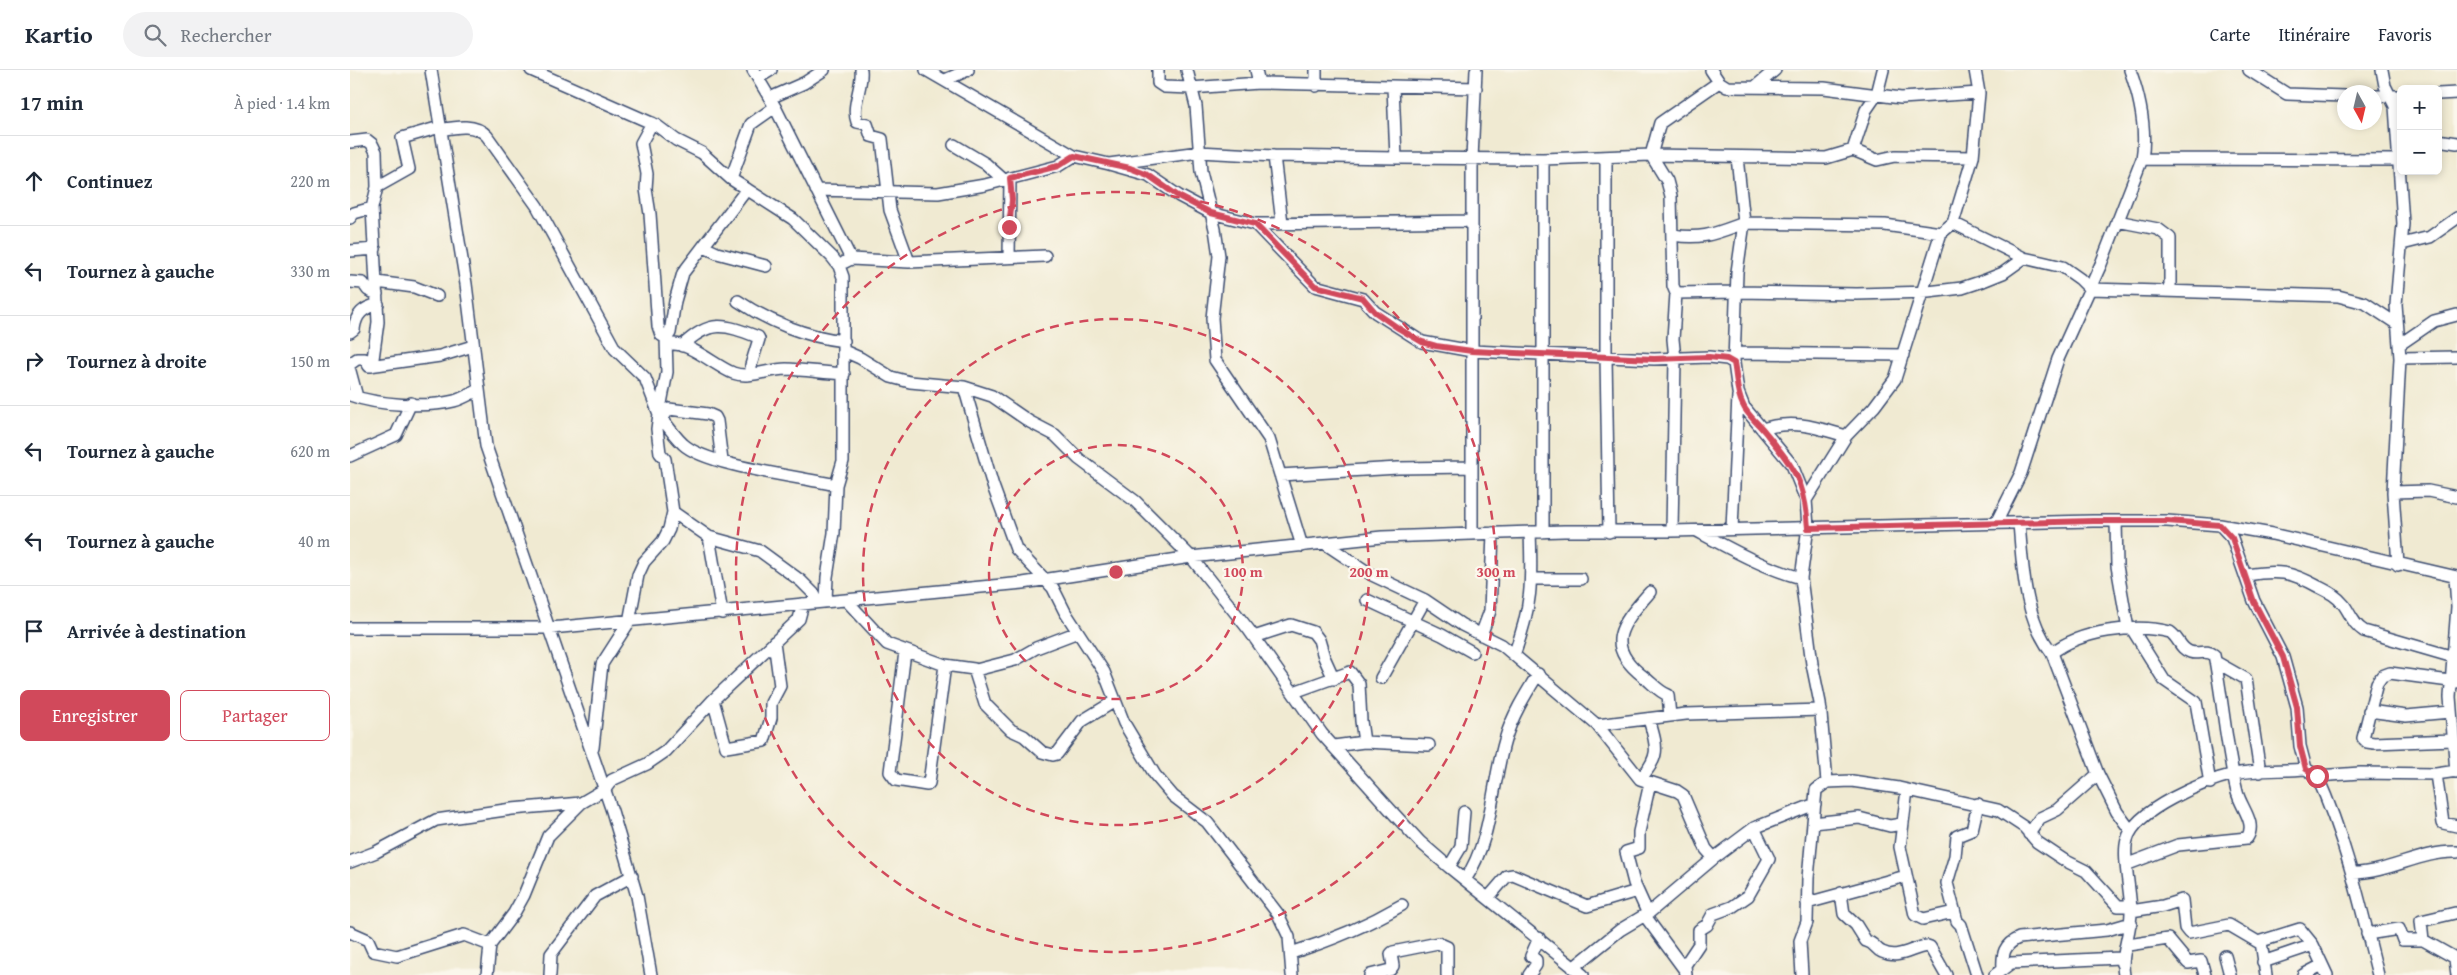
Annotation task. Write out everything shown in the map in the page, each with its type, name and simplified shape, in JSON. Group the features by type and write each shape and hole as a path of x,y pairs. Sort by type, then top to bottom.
{"street":[{"path":"431,70 466,284 486,446 551,628 605,789 632,876 644,926 651,975"},
{"path":"532,70 652,123 676,140 702,153 731,179 793,219 839,266 843,278 844,374 842,461 836,484 834,533 822,602"},
{"path":"771,70 756,74 851,259"},
{"path":"731,179 751,124 772,102 824,70"},
{"path":"861,70 862,85 857,97 855,116 857,122 867,124 871,136 882,139 886,190 892,220 909,262"},
{"path":"926,70 1074,156 1148,175 1178,196 1211,213 1255,224 1472,221"},
{"path":"945,80 968,70"},
{"path":"1158,70 1157,79 1160,86 1191,88 1259,83 1316,86 1476,88"},
{"path":"1187,70 1196,106 1201,172 1219,256 1212,318 1215,360 1268,439 1302,546"},
{"path":"1256,70 1259,83"},
{"path":"1316,70 1316,86"},
{"path":"1472,534 1472,159 1476,70"},
{"path":"1711,70 1719,82 1727,87 1824,88 1901,98 1979,93"},
{"path":"1755,87 1775,70"},
{"path":"1853,150 1866,110 1877,94 1883,70"},
{"path":"1806,500 1846,436 1893,384 1941,233 1953,223 1973,157 1979,93 1975,70"},
{"path":"1996,524 2021,473 2058,360 2090,289 2142,159 2145,140 2143,123 2130,70"},
{"path":"2249,70 2287,94 2337,96"},
{"path":"2382,70 2385,86 2396,96"},
{"path":"1672,531 1675,359 1673,340 1676,293 1672,286 1673,235 1671,196 1666,181 1651,156 1660,123 1719,82"},
{"path":"1393,87 1396,158"},
{"path":"2442,94 2457,93"},
{"path":"2382,96 2396,96"},
{"path":"2396,96 2397,130"},
{"path":"652,123 641,142 647,174 646,189 650,214 658,326 661,336 666,342 682,346 734,374 751,374 788,369 844,374"},
{"path":"377,188 409,169 402,138 440,129 464,127 482,131 537,206 615,349 645,378 660,416 683,444 700,455 722,461 836,484"},
{"path":"350,142 367,140 372,144 376,152 377,188 372,208 378,322 372,366"},
{"path":"2442,141 2457,143"},
{"path":"954,145 1007,179"},
{"path":"1109,164 1199,152 1274,156 1543,159 1651,156 1826,158 1853,150 1881,160 1894,156 1973,157"},
{"path":"816,190 886,190 938,193 1058,166 1074,156"},
{"path":"1274,156 1282,224"},
{"path":"1606,157 1606,356 1609,532"},
{"path":"1732,529 1738,392 1734,358 1738,254 1744,223 1737,157"},
{"path":"1543,159 1543,532"},
{"path":"2142,159 2397,160"},
{"path":"2398,565 2393,492 2400,358 2397,292 2403,224 2399,175"},
{"path":"1007,179 1009,257"},
{"path":"592,751 600,670 629,622 638,575 644,562 663,541 673,512 665,459 660,453 657,430 667,372 666,342 670,333 681,279 747,189"},
{"path":"350,218 354,213 372,208"},
{"path":"2402,244 2430,237 2457,218"},
{"path":"2116,221 2158,229 2170,238 2170,291"},
{"path":"1673,235 1692,238 1708,237 1744,223 1885,225 1941,233"},
{"path":"1953,223 2024,258 2063,266 2090,289 2338,296 2365,303 2397,324"},
{"path":"1255,224 1315,286 1363,298 1375,312 1422,342 1472,351 1675,359 1903,355"},
{"path":"704,247 717,253 766,266"},
{"path":"350,251 375,249"},
{"path":"839,266 851,259 909,262 1045,256"},
{"path":"1676,293 1857,294 1922,292 1962,288 2003,273 2024,258"},
{"path":"350,282 364,283 368,290 377,294 414,287 436,296"},
{"path":"350,332 354,329 356,318 377,294"},
{"path":"738,302 769,320 829,339 844,346 891,378 910,382 964,387 992,396 1030,422 1055,435 1079,459 1119,488 1151,515 1191,557 1254,637 1294,692 1307,714 1414,835 1449,867 1583,975"},
{"path":"2399,345 2434,321 2457,315"},
{"path":"682,346 696,332 704,328 726,326 758,336 751,365 751,374"},
{"path":"350,364 354,360 363,358 369,366 372,366 440,356 473,346"},
{"path":"2400,358 2457,357"},
{"path":"350,371 353,396 411,403 451,402 478,390"},
{"path":"964,387 993,486 1016,549 1030,566 1046,580 1104,672 1124,723 1160,781 1173,796 1207,822 1278,914 1289,937 1292,975"},
{"path":"1738,392 1744,407 1792,464 1806,500 1808,528 1802,578 1812,664 1821,710 1827,782"},
{"path":"350,456 396,435 411,403"},
{"path":"660,416 669,409 712,415 717,421 722,461"},
{"path":"1762,429 1778,424 1801,423 1846,436"},
{"path":"1280,475 1398,468 1472,467"},
{"path":"2393,492 2428,491 2457,497"},
{"path":"673,512 709,537 760,551 802,581 822,602"},
{"path":"350,628 551,628 629,622 1046,580 1191,557 1382,537 1530,532 1696,531 2116,521 2220,525 2320,544 2398,565 2456,577 2457,606 2453,710 2456,772 2436,774 2360,773 2317,776"},
{"path":"2116,521 2117,566 2130,629 2164,680 2196,702 2210,783"},
{"path":"2019,523 2027,600 2040,637 2052,653 2098,774 2116,812 2131,831"},
{"path":"2220,525 2232,538 2254,602 2279,647 2285,662 2297,707 2300,746 2306,769"},
{"path":"1696,531 1762,565 1802,578"},
{"path":"1514,655 1527,620 1532,579 1530,532"},
{"path":"1481,635 1490,612 1493,533"},
{"path":"709,537 722,613"},
{"path":"1324,543 1372,576 1425,600 1462,625 1514,655 1538,674 1597,725 1645,781 1677,791 1683,795 1706,850 1714,858"},
{"path":"2246,575 2273,572 2300,576 2334,594 2343,604 2355,626 2364,631 2454,658"},
{"path":"1532,579 1581,579"},
{"path":"1650,592 1624,623 1620,638 1621,647 1625,661 1660,691 1668,695 1670,716"},
{"path":"846,600 884,642 905,652 944,665 976,670 1015,660 1036,648 1078,632"},
{"path":"1367,600 1414,621 1472,652"},
{"path":"1381,678 1425,600"},
{"path":"487,975 490,945 524,895 548,836 581,804 605,789 612,780 647,764 666,751 713,700 799,619 803,604"},
{"path":"1254,637 1291,625 1313,632 1319,640 1334,679"},
{"path":"2052,653 2069,642 2080,638 2130,629 2170,632 2184,649 2194,653 2210,652 2214,655 2233,774 2242,809 2250,822 2251,829 2247,838 2178,845 2128,864"},
{"path":"713,700 726,747 764,741 772,718 771,703 780,686 774,642"},
{"path":"905,652 890,772 895,779 927,785 929,783 944,665"},
{"path":"2216,662 2246,679 2260,772"},
{"path":"976,670 984,704 1011,730 1049,755 1057,754 1076,727 1088,716 1115,701"},
{"path":"1294,692 1350,672 1359,684 1360,721 1364,742"},
{"path":"1465,880 1478,859 1492,808 1505,740 1515,713 1538,674"},
{"path":"2453,740 2367,742 2363,738 2377,682 2386,674 2454,682"},
{"path":"1597,725 1670,716 1821,710"},
{"path":"2369,711 2406,716 2453,710"},
{"path":"1649,719 1656,747 1655,759 1645,781 1639,848 1626,852 1646,915 1685,972"},
{"path":"1334,746 1364,742 1430,745"},
{"path":"2123,970 2131,923 2126,845 2131,831 2140,819 2164,803 2233,774 2306,769 2317,776 2333,812 2353,873 2378,975"},
{"path":"2029,834 2042,817 2057,810 2098,774"},
{"path":"2436,774 2443,823 2457,826"},
{"path":"1802,975 1800,941 1807,922 1816,790 1827,782 1871,783 1988,806 2009,815 2037,842 2064,860 2086,871 2118,906 2131,909 2163,906 2184,901 2185,928 2189,933 2229,924 2254,941 2261,942 2300,929 2313,945 2325,970 2303,975"},
{"path":"1906,790 1900,847 1917,918 1927,919 1954,912"},
{"path":"350,862 376,852 436,820 512,810 581,804"},
{"path":"1573,968 1619,930 1646,915 1714,858 1754,828 1781,815 1815,804"},
{"path":"1977,975 1954,912 1947,883 1955,856 1957,836 1969,832 1974,827 1978,804"},
{"path":"1449,867 1461,847 1464,812"},
{"path":"1813,823 1859,818 1890,826 1901,824"},
{"path":"1685,972 1685,965 1699,944 1699,930 1708,924 1713,914 1732,907 1748,896 1769,859 1754,828"},
{"path":"2353,873 2370,873 2431,854 2457,852"},
{"path":"1488,898 1507,876 1513,875 1587,906 1637,891"},
{"path":"550,975 552,954 595,896 632,876"},
{"path":"1807,902 1906,876"},
{"path":"1840,893 1844,914 1856,925 1866,941 1875,944 1884,953 1899,955 1927,946 1946,975"},
{"path":"1290,953 1345,934 1402,905"},
{"path":"2423,940 2421,921 2455,913"},
{"path":"1999,972 2002,956 2007,944 2019,938 2107,930 2131,923"},
{"path":"2367,934 2399,929 2401,938 2405,941 2423,940 2456,959 2457,975"},
{"path":"350,932 368,940 373,951 390,956 402,955 464,935 490,945"},
{"path":"1529,975 1536,965 1536,960 1531,956 1539,938"},
{"path":"2128,945 2168,939 2188,963 2201,961 2205,975"},
{"path":"2261,942 2266,975"},
{"path":"1370,975 1390,970 1393,966 1391,954 1393,952 1438,943 1447,947 1447,975"},
{"path":"2263,962 2313,945"},
{"path":"2225,956 2230,975"},
{"path":"1999,972 2011,963 2120,958 2123,970"}],"route":[{"path":"1009,227 1012,200 1010,178 1058,166 1074,156 1089,158 1130,168 1148,175 1178,196 1211,213 1252,222 1269,236 1315,286 1363,298 1375,312 1422,342 1472,351 1654,359 1709,357 1727,359 1734,363 1738,392 1744,407 1792,464 1800,480 1806,500 1808,528 2093,521 2167,521 2220,525 2229,532 2232,538 2254,602 2283,657 2297,707 2302,756 2306,769 2317,776"}]}
